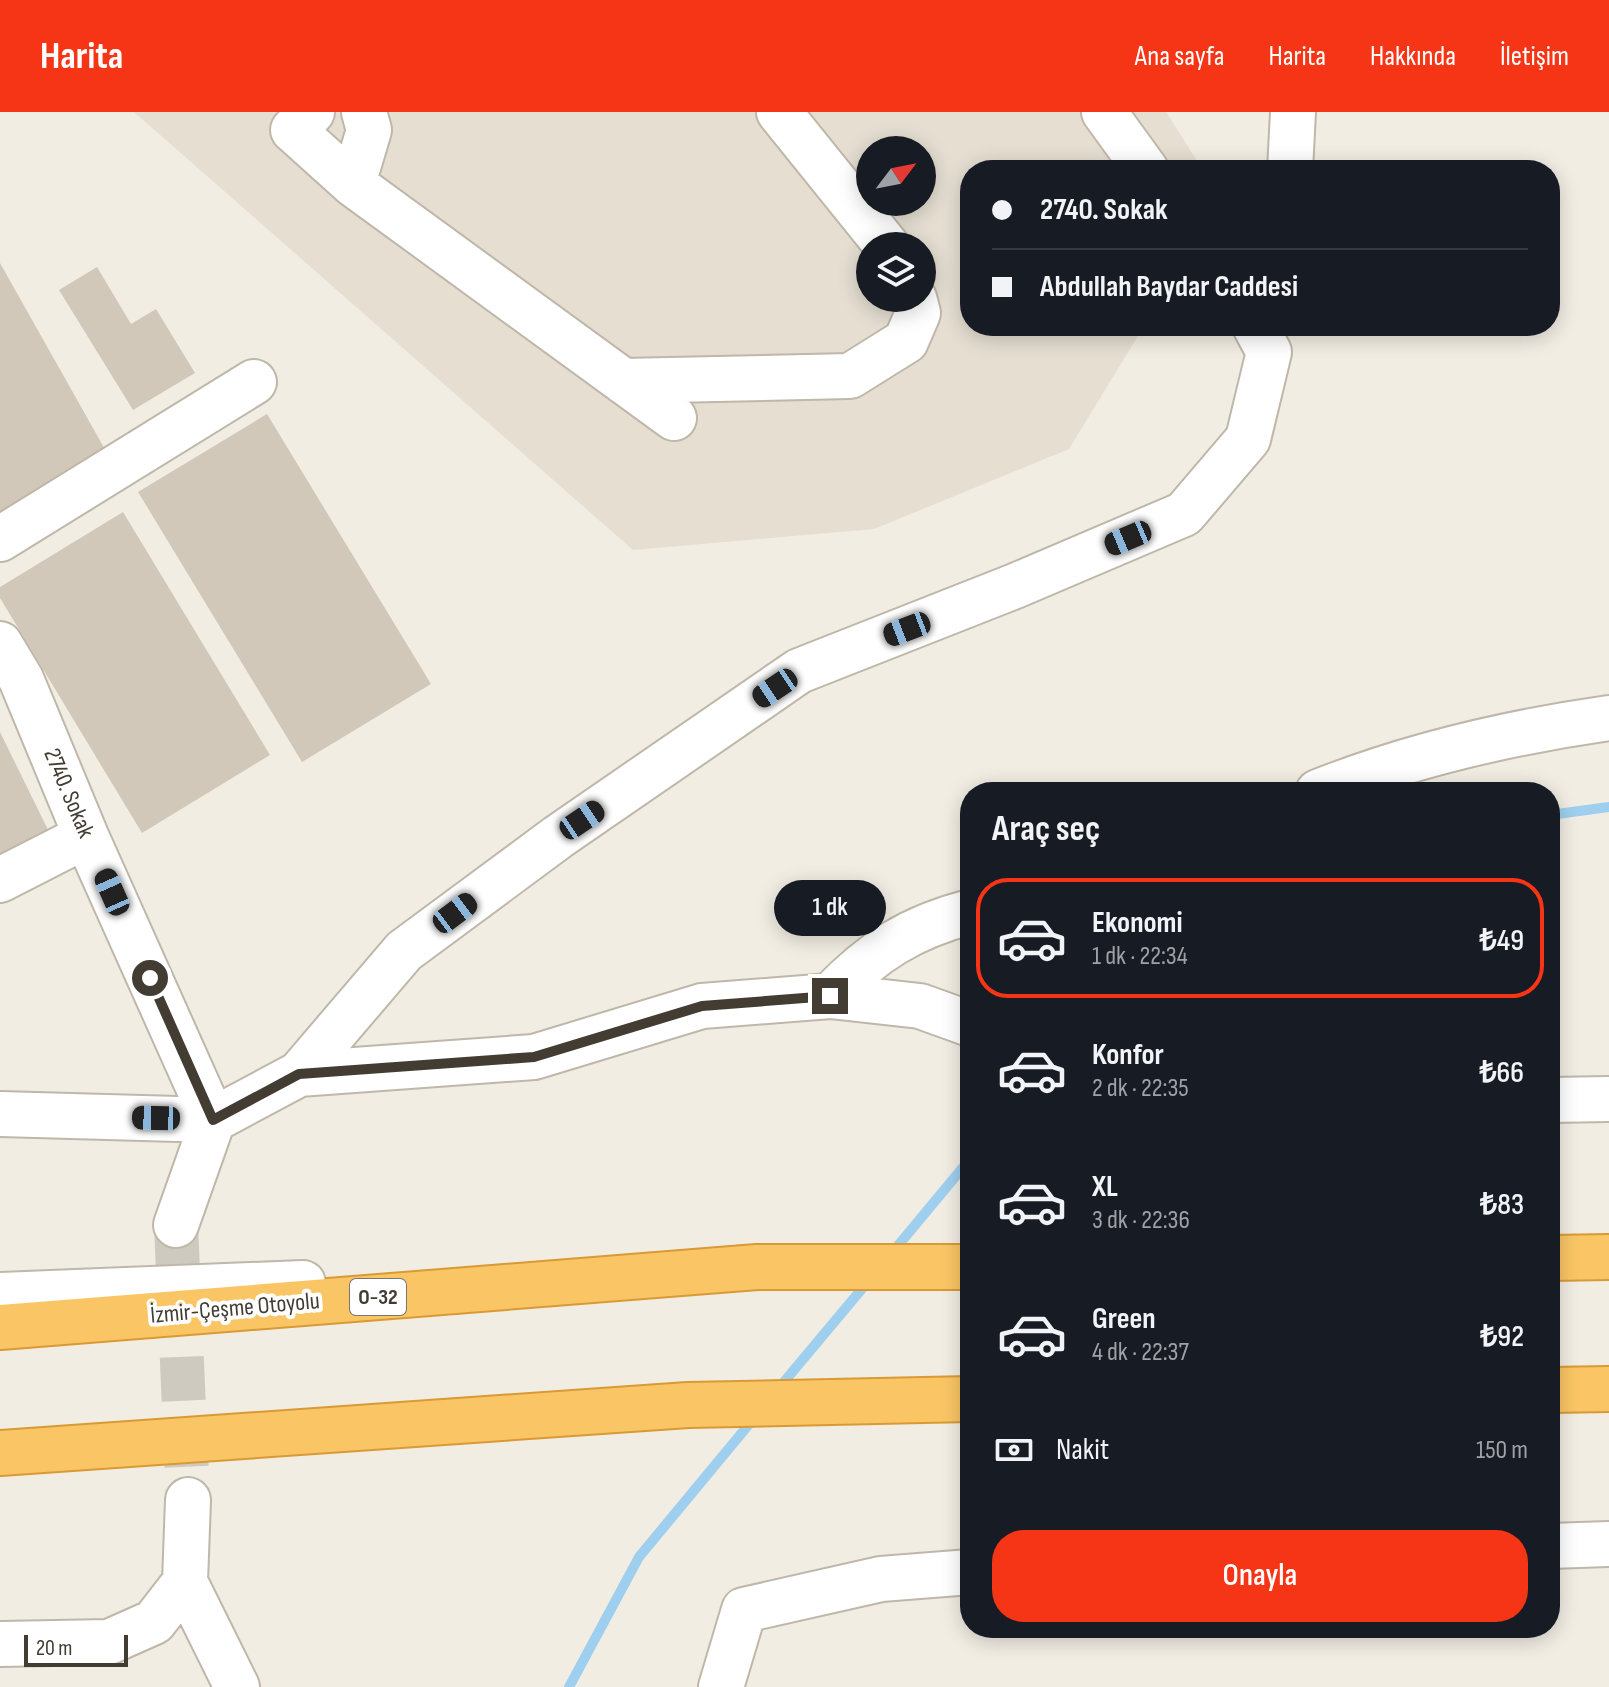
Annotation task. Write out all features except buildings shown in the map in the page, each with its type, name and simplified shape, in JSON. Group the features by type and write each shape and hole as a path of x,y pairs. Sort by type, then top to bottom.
{"highway":[{"path":"1560,1258 1609,1257"},
{"name":"O-32","path":"757,1267 960,1267"},
{"name":"İzmir-Çeşme Otoyolu","path":"0,1327 757,1267"},
{"path":"1560,1390 1609,1389"},
{"path":"0,1453 688,1405 960,1399"}],"street":[{"path":"312,112 293,130 353,184 674,418"},
{"path":"353,184 369,130 364,112"},
{"path":"779,112 876,232"},
{"path":"1104,112 1139,160"},
{"path":"1291,160 1293,112"},
{"path":"623,381 850,376 906,341 918,312"},
{"path":"4,1105 213,1120 299,1074 404,951 558,837 799,671 1015,586 1184,514 1248,439 1265,336"},
{"path":"0,539 254,382"},
{"name":"2740. Sokak","path":"0,644 21,679 86,836 213,1120"},
{"path":"1347,782 1474,744 1551,726 1609,718"},
{"path":"0,880 86,836"},
{"path":"830,996 853,972 899,939 960,915"},
{"path":"299,1074 534,1057 702,1006 830,996 920,1006 960,1020"},
{"path":"1560,1100 1609,1099"},
{"path":"176,1225 213,1120"},
{"path":"0,1295 757,1267"},
{"path":"188,1500 185,1582 237,1687"},
{"path":"1560,1546 1609,1544"},
{"path":"721,1687 744,1610 881,1579 960,1573"},
{"path":"0,1644 109,1642 154,1622 185,1582"}],"shaded area":[{"path":"134,112 1166,112 1197,160 960,160 960,336 1138,336 1069,449 874,529 633,550"}],"waterway":[{"path":"1560,814 1609,807"},
{"path":"891,1254 960,1171"},
{"path":"778,1389 871,1278"},
{"path":"569,1687 639,1557 755,1417"}],"tunnel":[{"path":"176,1225 188,1500"}],"route":[{"path":"150,978 213,1120 299,1074 534,1057 702,1006 830,996"}]}
